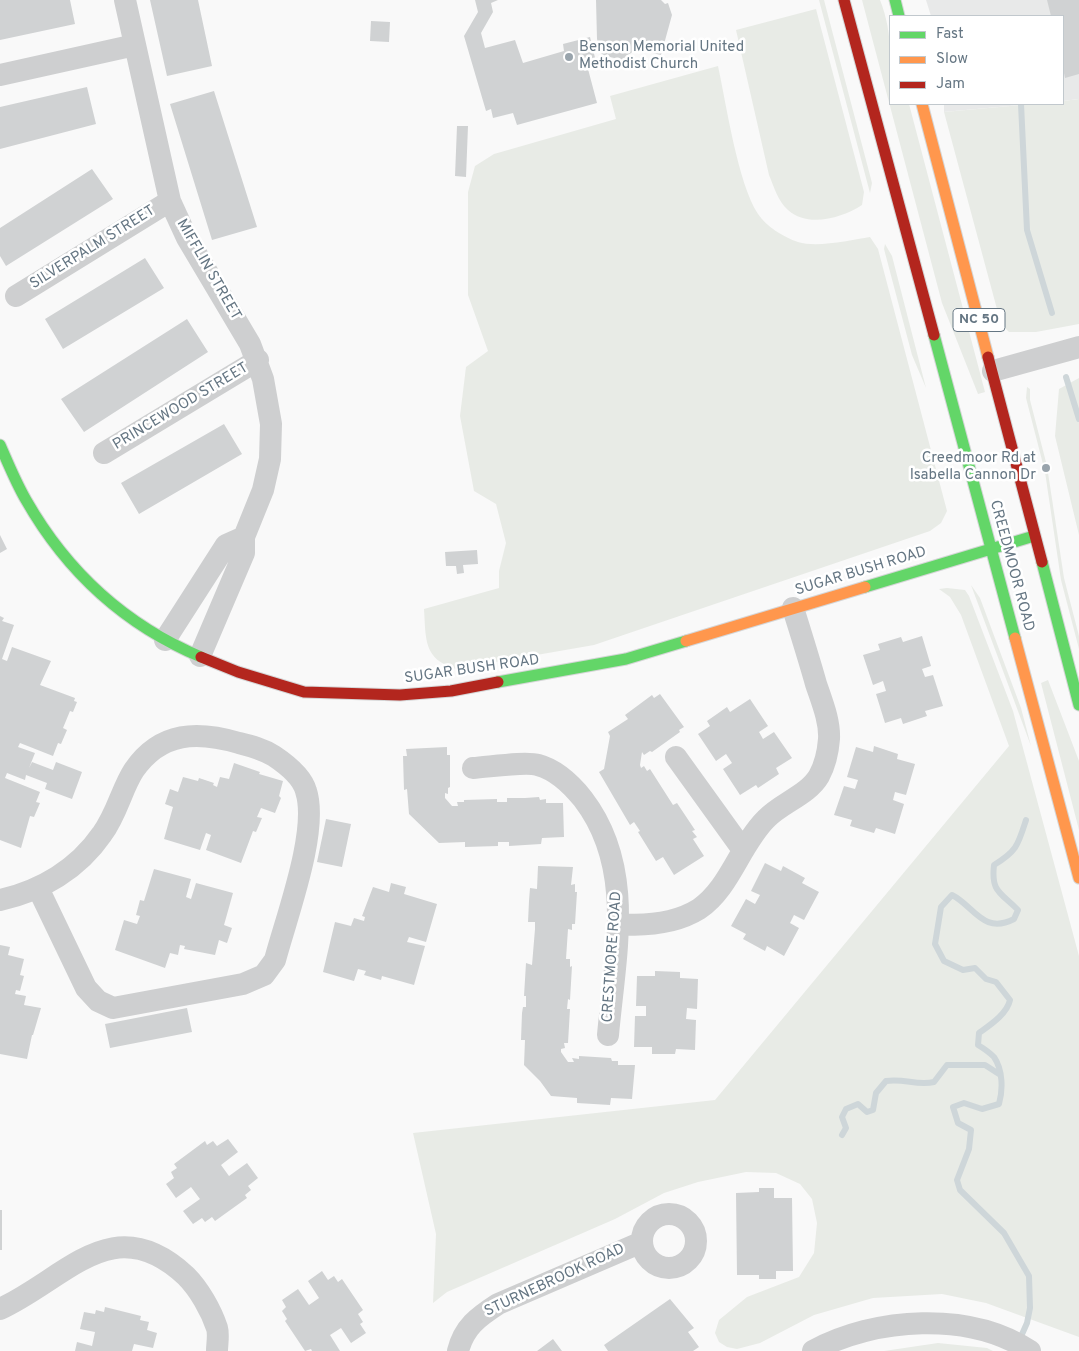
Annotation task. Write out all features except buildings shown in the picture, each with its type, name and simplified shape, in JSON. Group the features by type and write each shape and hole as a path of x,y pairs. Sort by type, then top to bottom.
{"main road":[{"name":"CREEDMOOR ROAD","path":"844,0 1079,878"},
{"path":"895,0 899,15"},
{"name":"CREEDMOOR ROAD","path":"922,105 1079,705"},
{"name":"SUGAR BUSH ROAD","path":"0,445 25,499 63,554 104,599 130,619 165,640 246,674 304,692 353,695 424,693 494,684 626,659 1034,536"}],"street":[{"name":"MIFFLIN STREET","path":"125,0 170,201 186,238 242,328 258,360 269,409 270,458 263,490 244,537 244,553 200,656"},
{"path":"0,75 134,45"},
{"name":"SILVERPALM STREET","path":"16,296 170,201"},
{"path":"993,371 1079,347"},
{"name":"PRINCEWOOD STREET","path":"104,453 258,360"},
{"path":"165,640 226,545 244,537"},
{"path":"618,924 658,923 677,919 699,909 719,888 743,850 768,818 818,777 826,758 829,738 826,717 793,608"},
{"path":"0,900 38,888 62,875 84,855 102,834 117,810 134,770 152,751 176,738 203,734 264,750 289,766 306,789 310,811 309,834 275,960 264,975 243,984 113,1008 98,1001 86,988 38,888"},
{"path":"676,757 743,850"},
{"name":"CRESTMORE ROAD","path":"474,768 537,764 557,773 574,788 591,809 608,843 614,864 619,904 608,1035"},
{"name":"STURNEBROOK ROAD","path":"458,1351 466,1330 477,1318 498,1304 642,1242"},
{"path":"0,1308 43,1286 89,1254 116,1246 145,1250 172,1263 189,1280 206,1304 217,1330 217,1351"},
{"path":"813,1351 829,1342 859,1333 934,1322 996,1333 1030,1351"}],"shaded area":[{"path":"819,0 824,0 872,183 870,193"},
{"path":"862,0 880,0 884,13 889,39 889,102"},
{"path":"926,0 1079,0 1079,99 1064,101 1064,15 931,15"},
{"path":"816,9 864,192 862,205 854,210 835,217 815,220 805,219 788,210 769,175 736,30"},
{"path":"718,66 744,183 751,201 762,219 776,231 798,242 824,244 870,237 878,249 947,511 941,523 930,531 594,645 456,669 445,665 437,660 428,646 424,609 499,588 499,571 506,543 496,504 474,491 460,416 466,367 488,351 468,295 468,192 475,166 494,154 616,119 610,96"},
{"path":"1079,99 1079,324 1036,332 1009,332 1001,324 944,112 1021,105 1064,105 1064,101"},
{"path":"890,105 909,105 985,392 978,394 942,303"},
{"path":"944,105 1021,105 944,112"},
{"path":"885,244 892,256 926,388 912,355 884,249"},
{"path":"1079,378 1079,535 1055,436 1059,389"},
{"path":"1027,387 1030,389 1030,400 1047,466 1064,578 1079,636 1079,649 1061,580 1045,472 1026,398"},
{"path":"971,585 980,598 1021,708 1031,746"},
{"path":"939,589 965,590 969,596 1013,711 1079,956 1079,1337 986,1303 942,1294 873,1298 814,1315 760,1343 737,1349 727,1347 719,1342 715,1333 719,1320 747,1297 799,1277 814,1253 817,1223 812,1199 800,1184 776,1173 746,1172 698,1182 664,1193 615,1219 447,1292 433,1303 436,1234 413,1133 715,1100 1009,746 961,615 950,597"},
{"path":"1048,680 1079,761 1079,830 1041,683"},
{"path":"938,1343 987,1348 993,1351 884,1351"}],"waterway":[{"path":"1021,105 1027,230 1052,313"},
{"path":"1066,377 1079,419"},
{"path":"1019,1341 1027,1323 1030,1308 1029,1276 1004,1233 960,1190 957,1180 969,1149 971,1130 958,1123 953,1107 964,1103 982,1109 999,1104 1002,1086 1001,1074 994,1057 978,1045 979,1033 1002,1014 1010,1000 996,982 986,979 975,968 963,970 944,961 935,944 941,907 952,895 980,917 994,924 1014,919 1018,910 998,891 994,881 994,865 1008,856 1016,847 1026,820"},
{"path":"842,1135 846,1128 842,1117 846,1109 858,1104 867,1112 873,1110 876,1093 886,1081 934,1082 947,1065 985,1065 999,1074"}],"traffic: fast":[{"path":"895,0 899,15"},
{"path":"934,335 1015,638"},
{"path":"0,445 22,493 42,526 79,573 100,594 147,629 201,657"},
{"path":"865,587 1034,536"},
{"path":"1042,562 1079,705"},
{"path":"498,682 626,659 686,641"}],"traffic: slow":[{"path":"922,105 988,357"},
{"path":"686,641 865,587"},
{"path":"1015,638 1079,878"}],"traffic: jam":[{"path":"844,0 934,335"},
{"path":"988,357 1042,562"},
{"path":"201,657 238,672 304,692 400,695 451,691 498,682"}],"place":[{"name":"Benson Memorial United Methodist Church","path":"569,57"},
{"name":"Creedmoor Rd at Isabella Cannon Dr","path":"1046,468"}]}
